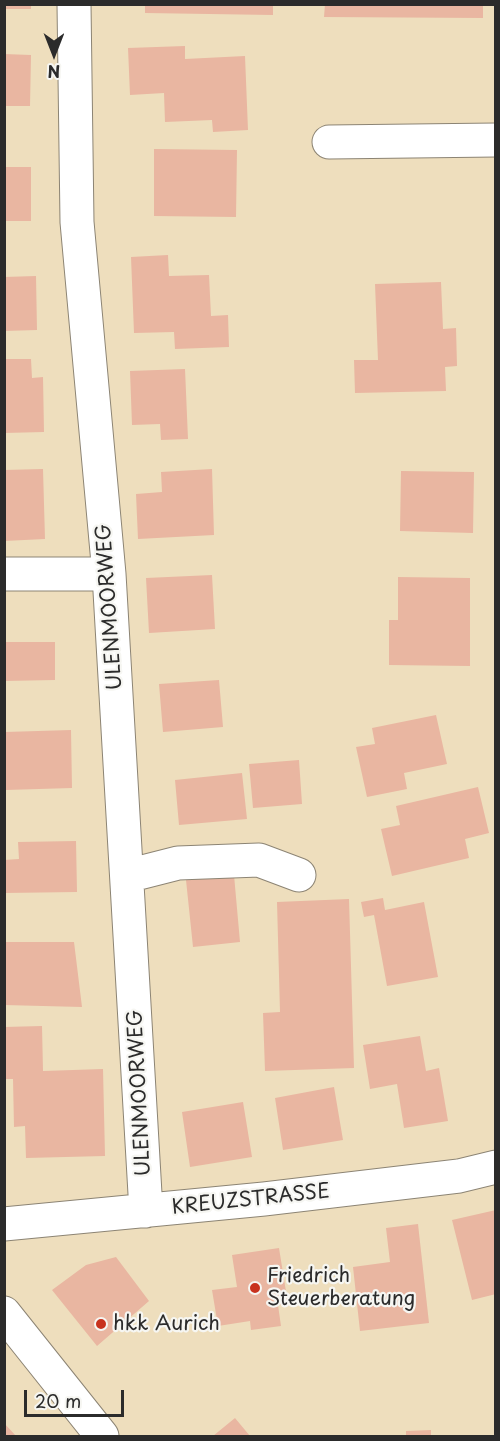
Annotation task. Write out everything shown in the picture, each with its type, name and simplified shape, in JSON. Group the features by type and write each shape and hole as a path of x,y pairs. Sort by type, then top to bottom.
{"street":[{"name":"ULENMOORWEG","path":"74,4 77,222 109,574 146,1211"},
{"path":"329,142 495,140"},
{"path":"4,574 109,574"},
{"path":"127,876 178,863 259,860 298,875"},
{"name":"KREUZSTRASSE","path":"4,1224 264,1199 459,1176 495,1167"},
{"path":"4,1313 102,1437"}],"building":[{"path":"4,4 31,4 31,9 4,9"},
{"path":"145,4 273,4 273,15 145,13"},
{"path":"325,4 483,4 483,18 324,17"},
{"path":"185,46 185,59 245,56 248,130 213,132 212,120 165,122 164,93 130,95 128,48"},
{"path":"4,54 31,55 30,106 4,106"},
{"path":"154,149 237,150 236,217 154,216"},
{"path":"4,167 31,167 31,221 4,221"},
{"path":"168,255 169,276 209,275 211,316 228,315 229,347 175,349 174,332 134,333 131,257"},
{"path":"36,276 37,330 4,331 4,277"},
{"path":"441,282 443,329 456,328 457,366 445,367 446,391 355,393 354,360 378,360 375,284"},
{"path":"4,359 31,359 32,378 43,377 44,432 4,433"},
{"path":"185,369 188,439 161,440 160,424 132,425 130,371"},
{"path":"43,469 45,539 4,541 4,470"},
{"path":"212,469 214,535 138,539 136,494 162,492 161,472"},
{"path":"401,471 474,472 473,533 400,531"},
{"path":"212,575 215,629 149,633 146,578"},
{"path":"398,577 470,578 470,666 389,665 389,620 398,620"},
{"path":"4,642 55,642 55,680 4,681"},
{"path":"219,680 223,727 163,732 159,684"},
{"path":"436,715 447,764 404,773 407,789 367,797 356,747 375,744 372,728"},
{"path":"71,730 72,788 6,790 5,732"},
{"path":"299,760 302,804 253,808 249,764"},
{"path":"242,773 247,819 179,825 175,780"},
{"path":"478,787 489,833 465,839 469,858 392,876 381,829 400,825 396,806"},
{"path":"76,841 77,892 4,893 4,860 19,859 18,842"},
{"path":"234,875 240,942 193,947 186,880"},
{"path":"383,898 385,910 424,902 438,977 387,986 374,915 364,917 361,902"},
{"path":"349,899 354,1068 265,1071 263,1013 280,1012 277,902"},
{"path":"4,942 74,942 82,1007 4,1005"},
{"path":"42,1026 43,1071 103,1069 105,1156 26,1158 25,1126 14,1127 13,1079 4,1079 4,1027"},
{"path":"420,1036 426,1071 439,1068 448,1121 404,1128 397,1084 370,1089 363,1045"},
{"path":"334,1087 343,1140 283,1150 275,1098"},
{"path":"243,1102 252,1157 190,1167 182,1112"},
{"path":"496,1210 496,1294 472,1300 452,1220"},
{"path":"418,1224 429,1323 360,1331 353,1267 390,1262 386,1228"},
{"name":"Friedrich Steuerberatung","path":"279,1248 288,1304 278,1305 281,1326 251,1330 250,1321 218,1326 212,1290 237,1287 232,1255"},
{"name":"hkk Aurich","path":"116,1257 149,1301 97,1346 52,1290 86,1265"},
{"path":"235,1418 250,1436 213,1436"},
{"path":"4,1423 16,1436 4,1436"},
{"path":"431,1430 431,1436 406,1436 406,1431"}],"place":[{"name":"Friedrich Steuerberatung","path":"255,1288"},
{"name":"hkk Aurich","path":"101,1324"}]}
